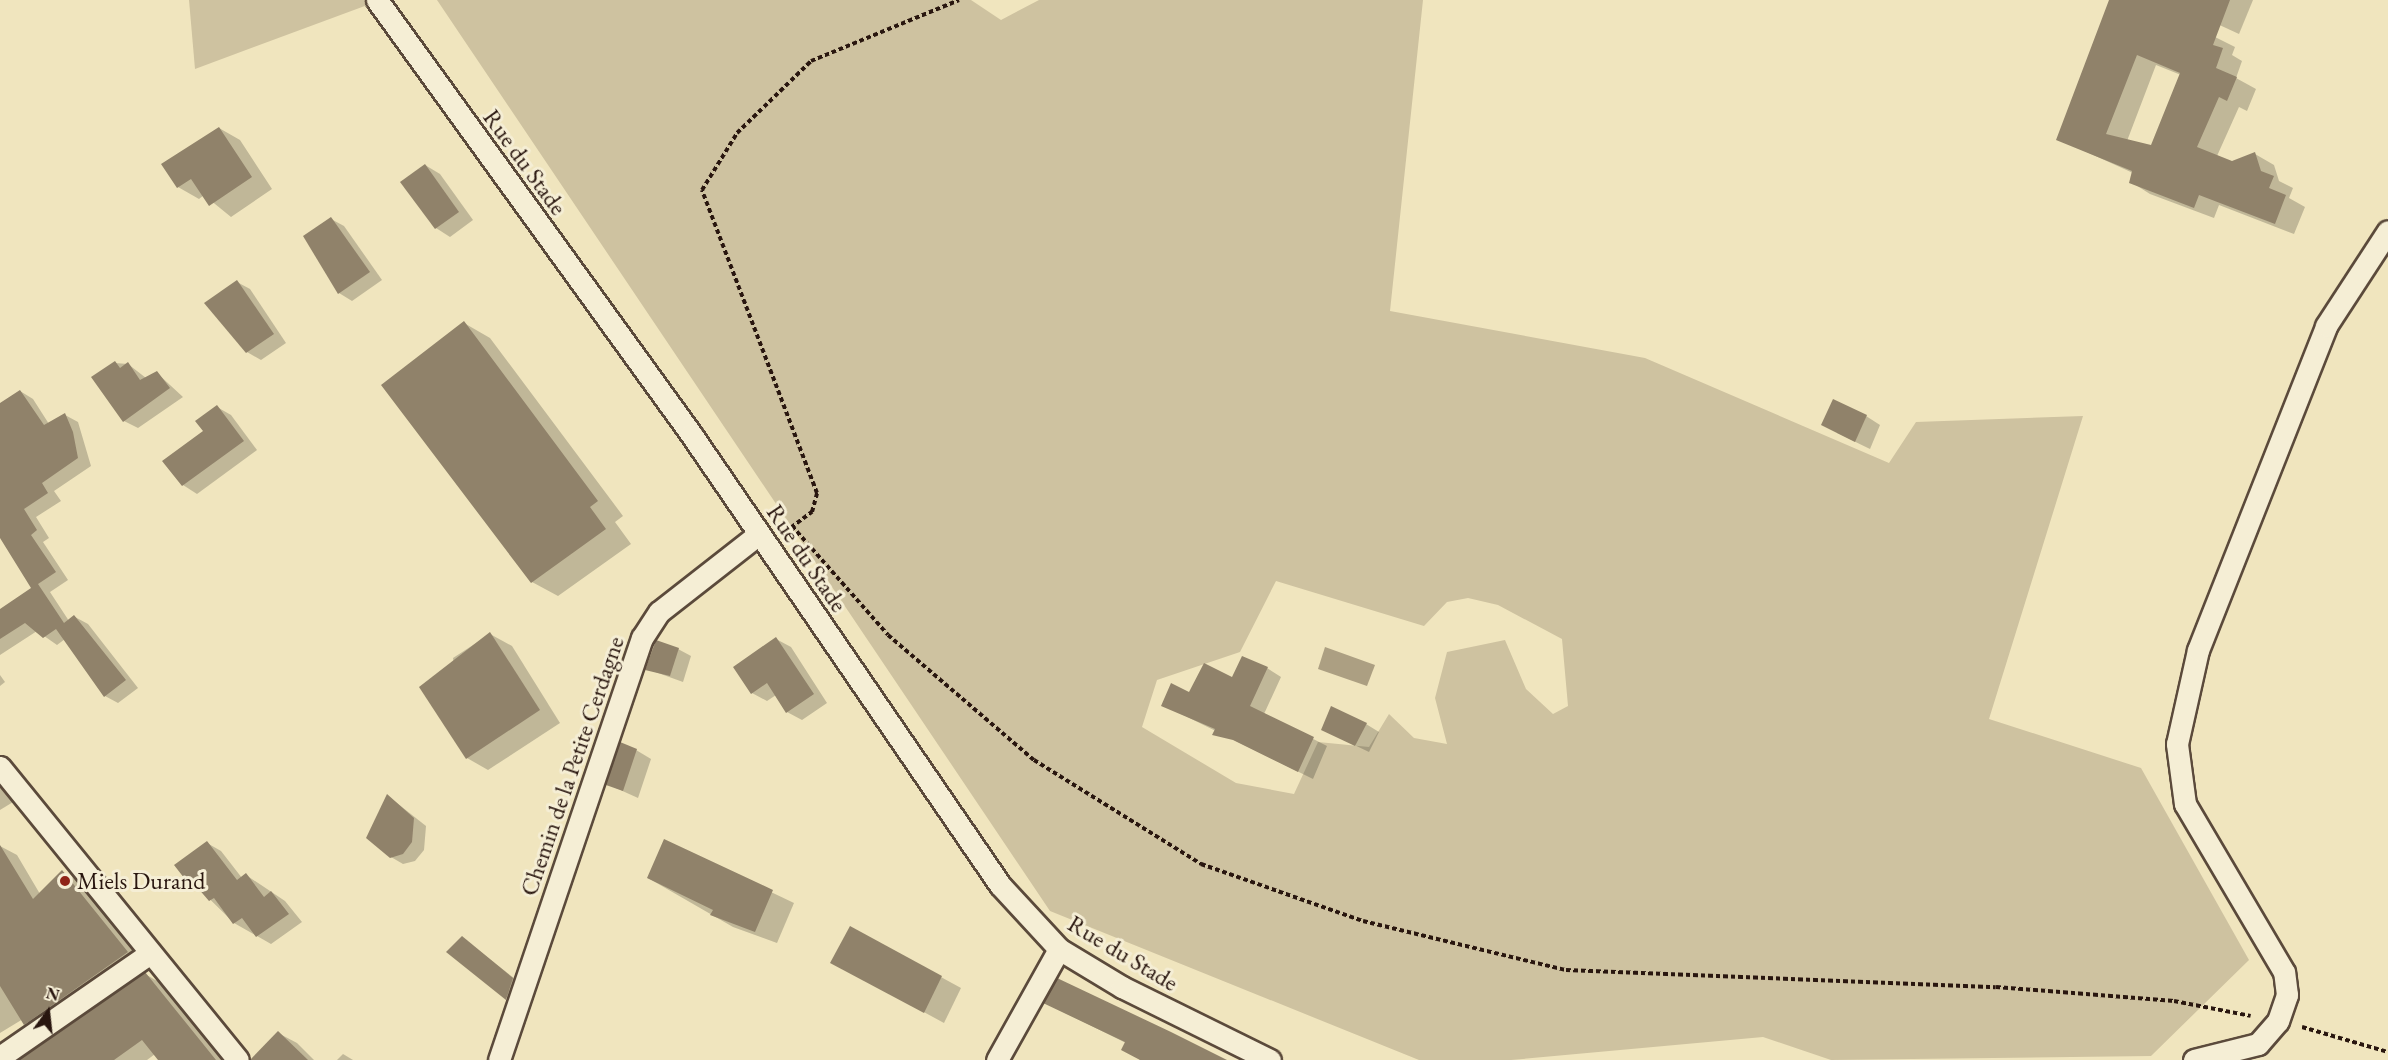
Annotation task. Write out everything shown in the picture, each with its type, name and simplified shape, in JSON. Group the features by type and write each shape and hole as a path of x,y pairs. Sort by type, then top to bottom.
{"street":[{"name":"Rue du Stade","path":"377,0 759,534 1000,885 1059,949 1122,987 1269,1060"},
{"path":"2194,1060 2258,1044 2278,1021 2287,995 2284,972 2185,804 2177,744 2198,650 2326,326 2388,231"},
{"name":"Chemin de la Petite Cerdagne","path":"499,1060 642,638 659,612 759,534"},
{"path":"0,768 238,1060"},
{"path":"997,1060 1059,949"},
{"path":"0,1057 150,953"}],"path":[{"path":"959,0 888,25 811,61 737,133 702,190 817,493 812,512 792,526 888,635 1034,760 1201,864 1362,921 1566,970 1996,987 2174,1001 2278,1021 2388,1052"}],"shaded area":[{"path":"189,0 381,0 195,69"},
{"path":"437,0 971,0 1001,20 1039,0 1423,0 1390,311 1645,358 1889,463 1916,422 2083,416 1989,719 2141,768 2249,960 2151,1056 1831,1060 1763,1037 1511,1060 1419,1060 1050,911","holes":["1276,581 1424,626 1447,602 1468,598 1498,605 1562,639 1568,706 1553,714 1526,689 1505,640 1447,652 1435,698 1447,744 1414,738 1389,714 1369,747 1318,742 1294,794 1236,783 1142,727 1157,680 1240,652"]},
{"path":"1325,647 1375,665 1367,686 1318,669"}],"building":[{"path":"2109,0 2230,0 2213,45 2223,48 2216,68 2237,77 2227,101 2219,97 2197,147 2232,161 2255,152 2261,171 2274,176 2269,188 2286,195 2275,224 2199,195 2194,208 2129,183 2132,171 2056,140","holes":["2137,55 2180,73 2151,145 2106,134"]},
{"path":"219,127 252,177 209,206 191,179 177,188 161,164"},
{"path":"425,164 459,212 435,229 400,182"},
{"path":"331,217 370,272 338,294 303,236"},
{"path":"237,280 274,334 246,353 204,303"},
{"path":"464,321 598,501 590,507 606,529 531,583 381,385"},
{"path":"115,361 120,368 128,362 140,380 157,371 170,388 123,422 91,377"},
{"path":"20,390 44,425 65,413 73,432 78,458 42,483 48,493 24,509 37,530 31,535 56,572 38,584 64,623 74,615 126,680 104,697 56,629 43,638 25,623 0,639 0,609 31,588 0,538 0,403"},
{"path":"1833,399 1867,415 1855,442 1821,425"},
{"path":"217,405 244,441 182,486 162,461 203,431 195,421"},
{"path":"490,632 540,710 466,759 419,687"},
{"path":"776,637 814,694 786,713 767,683 751,694 733,667"},
{"path":"656,640 679,648 670,676 645,670"},
{"path":"1242,656 1268,667 1250,706 1314,737 1298,772 1233,740 1212,735 1215,729 1161,706 1171,683 1189,692 1204,663 1232,677"},
{"path":"1331,706 1367,723 1355,746 1321,730"},
{"path":"620,742 637,749 623,791 606,785"},
{"path":"387,794 414,818 412,842 403,854 390,858 366,838"},
{"path":"664,839 773,890 755,932 710,915 713,910 647,878"},
{"path":"207,841 237,880 246,873 264,897 271,891 289,914 256,937 242,918 233,924 214,898 209,901 191,880 188,883 174,865"},
{"path":"0,845 33,899 62,870 128,952 24,1025 0,986"},
{"path":"850,926 942,976 924,1013 830,963"},
{"path":"462,936 513,978 506,1000 446,952"},
{"path":"145,972 216,1060 158,1060 142,1040 114,1060 18,1060"},
{"path":"1057,978 1227,1060 1140,1060 1121,1050 1125,1042 1043,1003"},
{"path":"278,1031 308,1060 250,1060"}],"place":[{"name":"Miels Durand","path":"65,881"}]}
